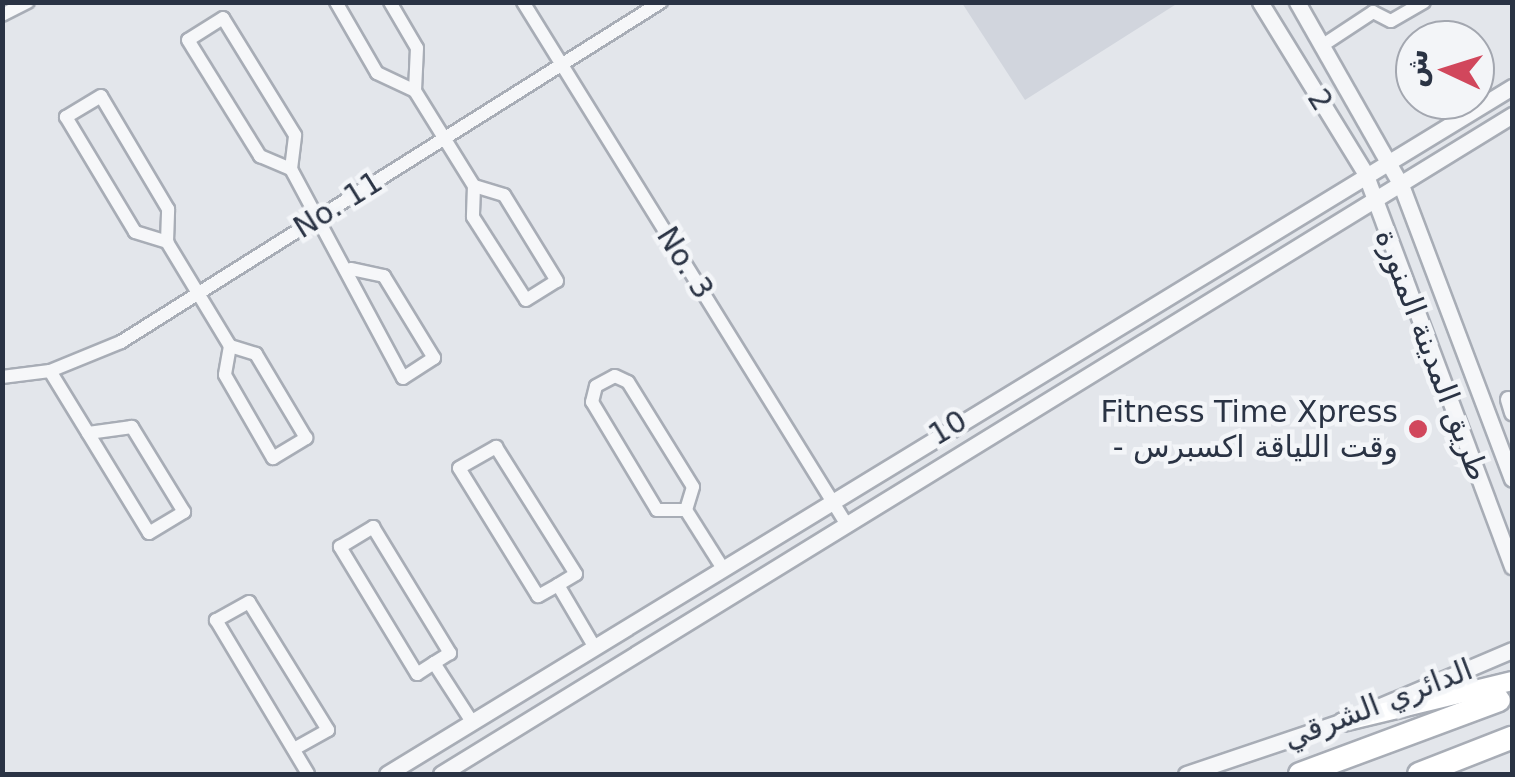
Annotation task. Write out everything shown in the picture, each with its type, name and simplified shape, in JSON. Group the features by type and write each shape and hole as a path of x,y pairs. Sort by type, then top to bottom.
{"highway":[{"path":"1300,774 1499,700"},
{"path":"1419,774 1511,738"}],"main road":[{"path":"1343,722 1512,680"}],"street":[{"path":"2,15 28,2"},
{"path":"336,2 378,73 415,91 474,186 474,217 526,300 556,281 504,194 474,186"},
{"path":"390,2 417,48 415,91"},
{"name":"No. 3","path":"523,2 846,524"},
{"name":"No. 11","path":"2,378 50,371 121,342 662,2"},
{"name":"2","path":"1260,2 1364,173 1374,200"},
{"name":"2","path":"1297,2 1401,185"},
{"path":"1323,45 1374,7 1391,21 1424,2"},
{"path":"291,169 296,135 223,18 188,40 260,156 291,169 351,269 353,298 403,378 434,358 384,276 351,269"},
{"name":"10","path":"386,774 1364,173 1512,87"},
{"path":"168,242 135,232 66,116 102,96 168,209 168,242 198,294 230,346 256,354 306,438 274,458 225,375 230,346"},
{"name":"10","path":"441,774 1512,116"},
{"name":"طريق المدينة المنورة","path":"1401,185 1512,478"},
{"name":"طريق المدينة المنورة","path":"1374,200 1512,566"},
{"path":"50,371 88,433 150,533 184,512 132,427 88,433"},
{"path":"686,510 657,510 592,402 596,386 615,376 628,382 693,487 686,510 722,566"},
{"path":"496,447 576,574 558,585 538,596 459,468 496,447"},
{"path":"374,526 450,653 434,663 418,674 340,547 374,526"},
{"path":"558,585 594,646"},
{"path":"294,749 328,730 249,602 216,620 308,774"},
{"name":"الدائري الشرقي","path":"1186,774 1343,722 1512,650"},
{"path":"434,663 472,722"}],"shaded area":[{"path":"962,3 1178,3 1025,100"}],"place":[{"name":"Fitness Time Xpress - وقت اللياقة اكسبرس","path":"1418,429"}]}
